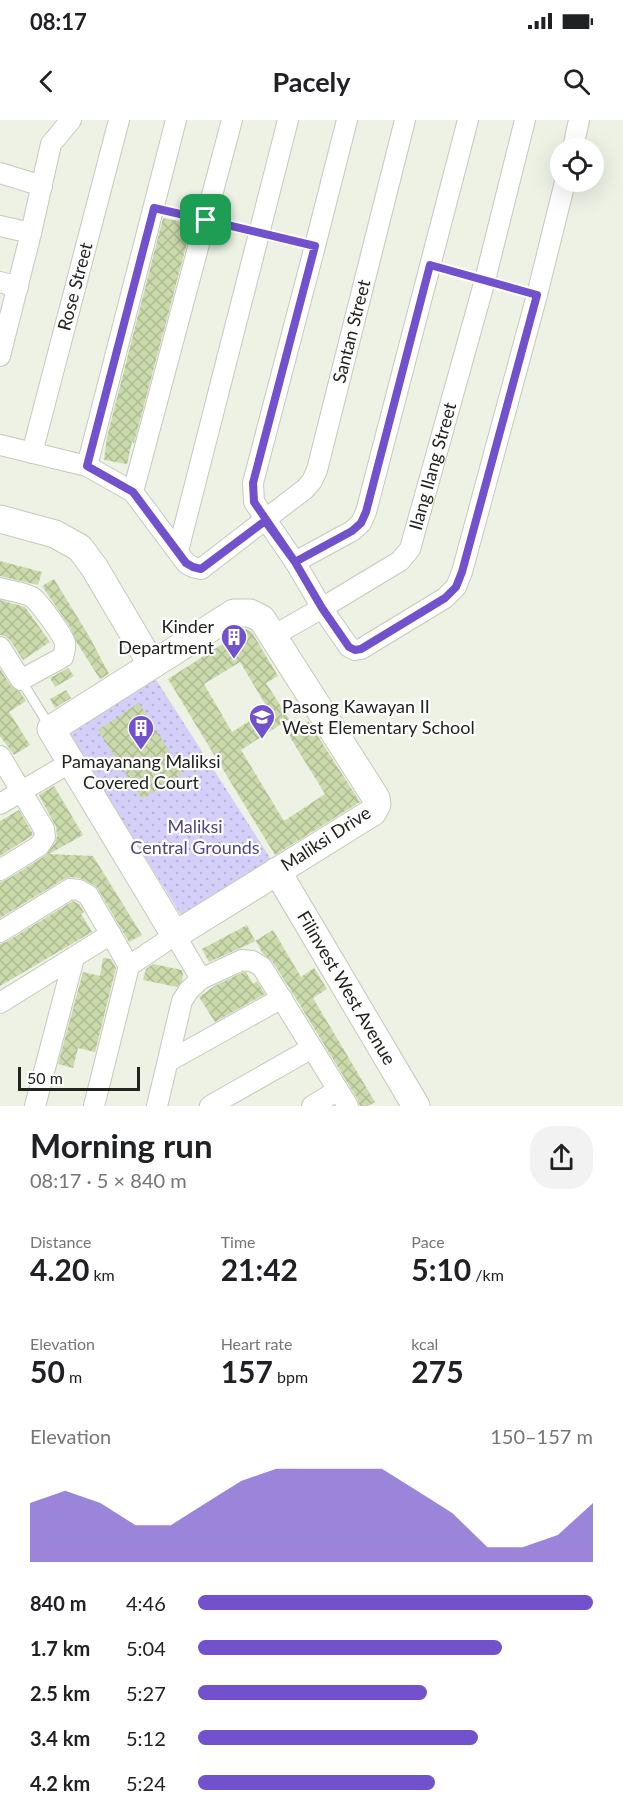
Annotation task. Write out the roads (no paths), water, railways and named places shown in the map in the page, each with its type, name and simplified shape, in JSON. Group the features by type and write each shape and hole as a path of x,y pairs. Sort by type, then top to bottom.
{"street":[{"path":"1,345 9,285 31,233 51,144 71,120"},
{"name":"Rose Street","path":"32,453 119,120"},
{"path":"87,466 176,120"},
{"path":"133,492 232,120"},
{"path":"178,551 288,120"},
{"path":"347,120 253,483 254,502 265,521 295,562 322,608 349,647 355,650 361,649 445,598 456,587 537,295 563,192"},
{"name":"Santan Street","path":"178,551 186,563 201,569 305,489 318,470 405,120"},
{"path":"295,562 352,531 361,523 369,501 468,120"},
{"name":"Ilang Ilang Street","path":"273,636 400,561 410,549 485,280 525,120"},
{"path":"575,138 579,120"},
{"path":"0,173 42,186"},
{"path":"0,226 31,233"},
{"path":"0,445 87,466 133,492 178,551"},
{"path":"0,519 55,534 80,548 94,567 152,665"},
{"path":"0,588 27,595 41,605 65,641 65,650 63,657 21,680 0,647"},
{"name":"Maliksi Drive","path":"51,729 234,614 250,613 262,619 376,798 377,804 373,812 175,935"},
{"path":"51,729 201,979"},
{"path":"0,756 44,829 45,837 39,846 0,870"},
{"path":"0,804 71,762"},
{"name":"Filinvest West Avenue","path":"277,871 416,1106"},
{"path":"0,932 70,889 79,890 88,895 129,966"},
{"path":"1,1007 111,934"},
{"path":"94,1106 129,966 175,935"},
{"path":"34,1106 74,958"},
{"path":"157,1106 182,1001 189,990 201,979 242,960 252,961 262,967 343,1098 312,1106"},
{"path":"169,1061 282,998"},
{"path":"210,1106 312,1048"}],"lane":[{"path":"154,208 315,246"},
{"path":"430,265 537,295"},
{"path":"21,680 51,729"}],"place":[{"name":"Kinder Department","path":"234,660"},
{"name":"Pasong Kawayan II West Elementary School","path":"262,740"},
{"name":"Pamayanang Maliksi Covered Court","path":"141,751"}],"park label":[{"name":"Maliksi Central Grounds","path":"195,837"}]}
